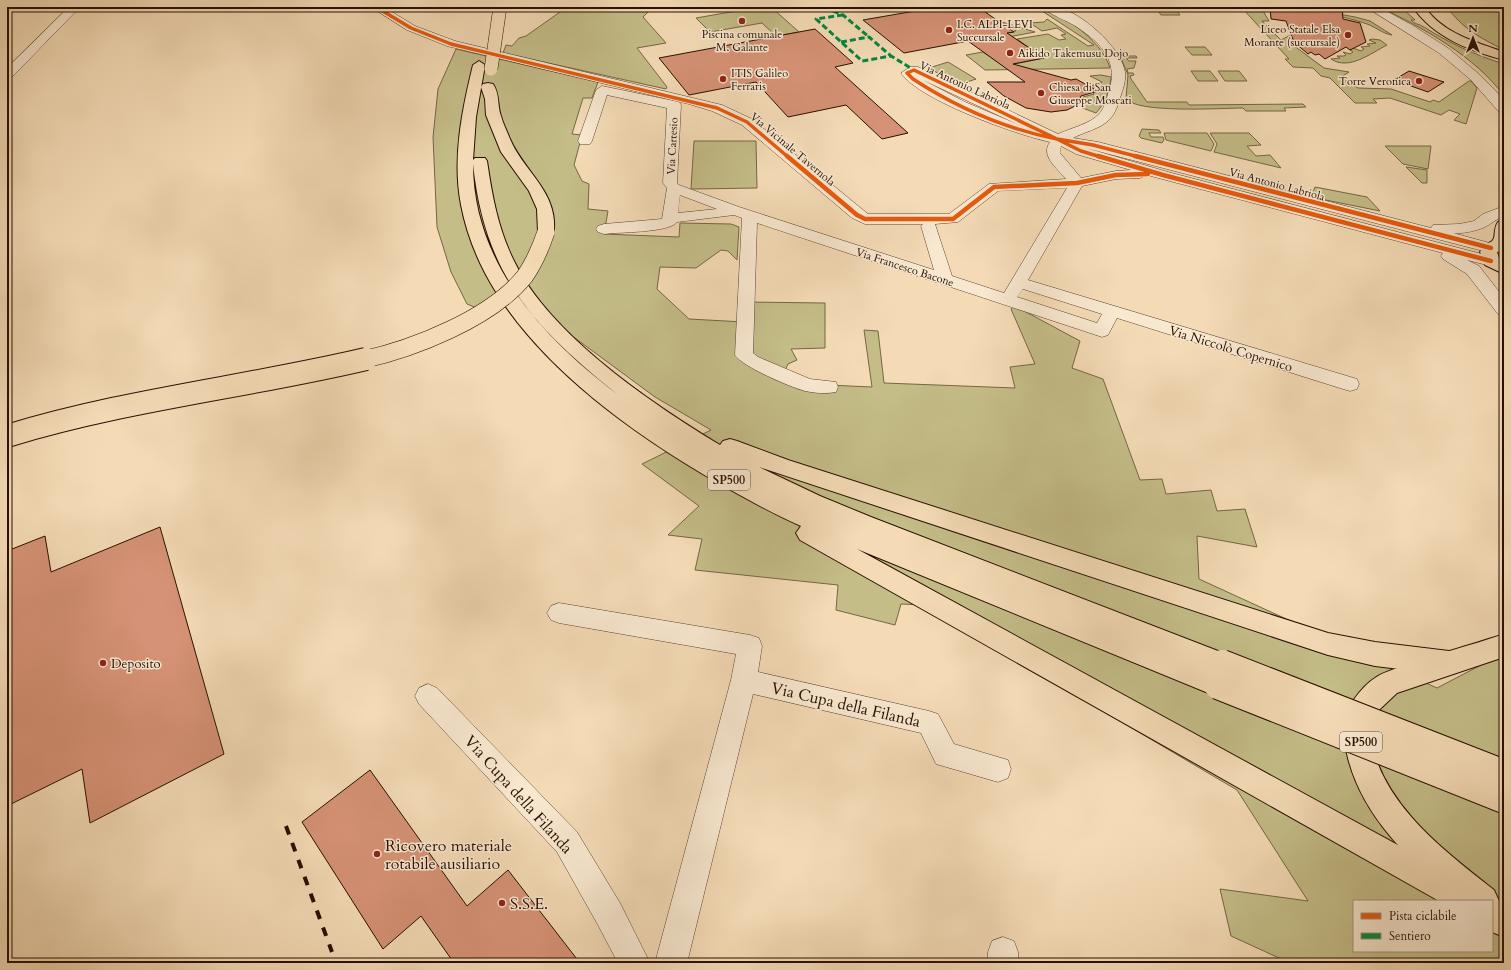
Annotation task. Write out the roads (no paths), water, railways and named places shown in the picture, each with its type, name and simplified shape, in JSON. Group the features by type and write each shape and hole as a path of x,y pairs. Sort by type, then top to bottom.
{"main road":[{"name":"SP500","path":"488,7 486,74 480,159 484,201 512,273 526,296 575,348 614,382 691,438 763,479 808,500 1220,674 1504,799"},
{"name":"SP500","path":"500,7 486,74 471,104 465,161 469,204 476,229 496,278 526,320 558,355 598,391 647,429 714,471 798,515 1220,674 1504,774"},
{"path":"1418,8 1444,31 1468,43 1504,56"},
{"path":"7,436 30,428 131,405 328,368 406,349 435,338 474,318 504,296 524,276 538,256 546,232 545,210 537,190 508,152 494,115 492,98 486,74"},
{"path":"1504,225 1502,241 1497,256 1504,285"},
{"path":"614,382 665,409 719,442 780,466 1328,644 1375,654 1449,663"},
{"path":"647,429 680,462 714,485 843,551 1466,900"},
{"path":"1482,900 1454,878 1407,832 1374,790 1360,756 1356,725 1367,704 1382,687 1415,672 1489,652 1504,645"},
{"path":"1493,909 1504,919"},
{"path":"1493,914 1504,919"}],"street":[{"path":"7,75 74,7"},
{"name":"Via Vicinale Tavernola","path":"376,7 411,28 451,44 693,101 729,112 747,122 857,215 865,219 953,219 994,187 1077,184"},
{"path":"1048,7 1076,22 1094,34 1111,52 1118,66 1118,87 1110,108 1103,118 1059,139 1053,145 1051,150 1052,154 1077,184"},
{"path":"1371,7 1419,34 1454,57 1482,83 1504,109"},
{"name":"Via Antonio Labriola","path":"1497,256 1382,221 1093,145 1059,139 1022,131 983,115 924,86 908,76 907,73 914,70 935,82 1059,139 1081,151 1163,175 1420,242 1497,256"},
{"name":"Via Cartesio","path":"585,141 602,90 673,104 670,183 674,188 670,218"},
{"path":"1035,128 1082,129"},
{"path":"1082,129 1087,140 1093,145"},
{"path":"1112,311 1102,330 1008,300 1077,184 1116,175 1163,175"},
{"name":"Via Francesco Bacone","path":"674,188 742,213 1008,300"},
{"name":"Via Antonio Labriola","path":"1382,221 1459,228 1479,224 1488,217 1504,211"},
{"path":"604,229 666,224 669,222 670,218 742,213 745,308 744,355 751,361 807,385 829,387"},
{"path":"929,226 945,280"},
{"name":"Via Antonio Labriola","path":"1420,242 1460,261 1473,270 1504,310"},
{"name":"Via Niccolò Copernico","path":"1018,282 1350,384"},
{"path":"559,613 750,646 744,680 671,963"},
{"name":"Via Cupa della Filanda","path":"744,680 929,723 945,755 998,769"},
{"name":"Via Cupa della Filanda","path":"428,696 567,842 610,914 634,963"}],"railway":[{"path":"286,826 332,952"}],"place":[{"name":"Piscina comunale M. Galante","path":"742,21"},
{"name":"I.C. ALPI-LEVI Succursale","path":"949,30"},
{"name":"Liceo Statale Elsa Morante (succursale)","path":"1348,35"},
{"name":"Aikido Takemusu Dojo","path":"1010,53"},
{"name":"ITIS Galileo Ferraris","path":"723,79"},
{"name":"Torre Veronica","path":"1419,81"},
{"name":"Chiesa di San Giuseppe Moscati","path":"1041,93"},
{"name":"Deposito","path":"103,663"},
{"name":"Ricovero materiale rotabile ausiliario","path":"377,854"},
{"name":"S.S.E.","path":"502,903"}]}
